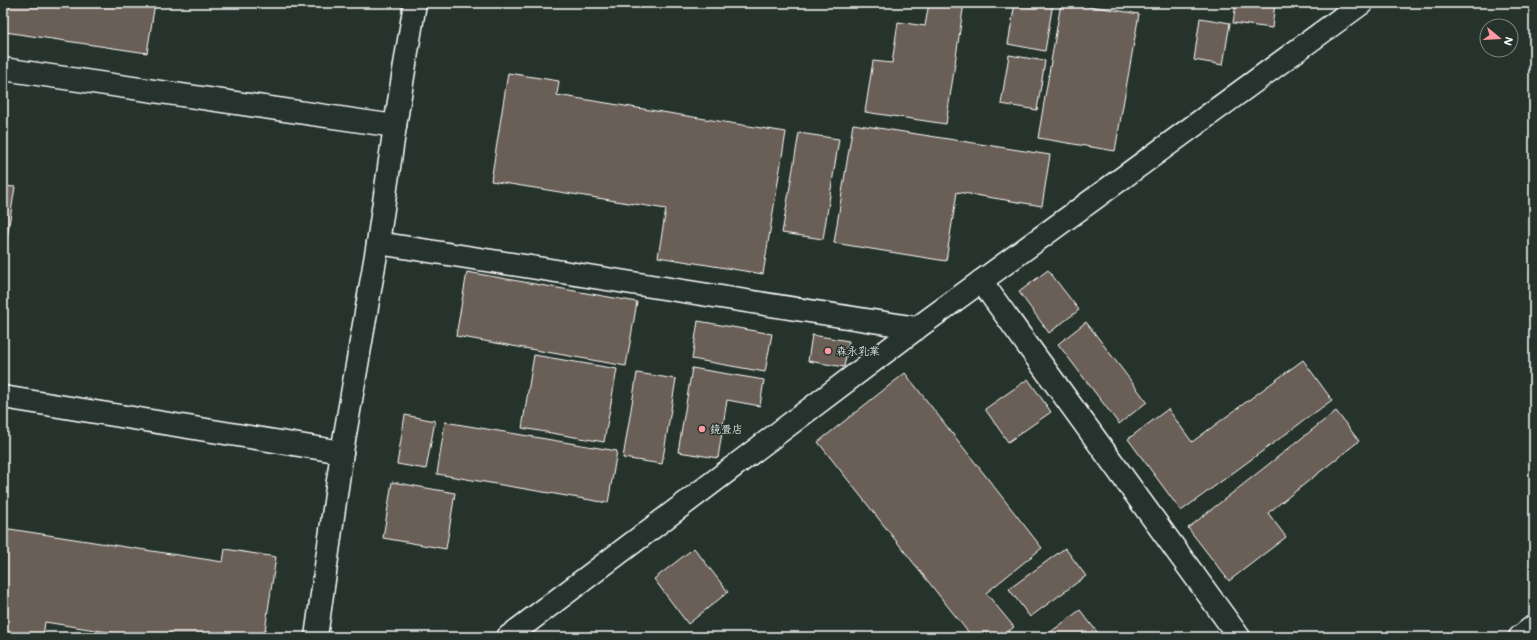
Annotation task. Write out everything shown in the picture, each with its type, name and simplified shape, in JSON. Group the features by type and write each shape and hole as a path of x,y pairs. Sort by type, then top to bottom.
{"street":[{"path":"316,637 342,452 378,243 395,126 416,3"},
{"path":"508,637 917,328 1362,3"},
{"path":"3,69 395,126"},
{"path":"378,243 917,328"},
{"path":"981,281 1238,637"},
{"path":"3,397 342,452"},
{"path":"1520,637 1534,626"}],"building":[{"path":"9,3 155,3 147,53 5,32"},
{"path":"929,3 964,3 946,124 865,112 873,61 892,63 898,22 925,26"},
{"path":"1015,3 1053,3 1045,51 1008,44"},
{"path":"1061,3 1072,3 1139,14 1115,151 1038,138"},
{"path":"1236,3 1275,3 1272,28 1233,23"},
{"path":"1200,18 1230,23 1223,65 1194,60"},
{"path":"1009,55 1045,61 1037,110 1001,104"},
{"path":"508,73 559,81 557,95 786,132 763,274 658,257 666,209 491,181"},
{"path":"853,124 1050,155 1042,206 957,192 946,261 834,243"},
{"path":"799,133 839,139 823,239 782,233"},
{"path":"3,186 15,187 3,263"},
{"path":"1048,270 1079,310 1049,333 1019,292"},
{"path":"467,272 637,302 626,366 456,336"},
{"path":"698,321 772,334 765,372 692,359"},
{"path":"1086,322 1147,402 1119,424 1058,344"},
{"name":"森永乳業","path":"812,335 849,341 844,367 808,361"},
{"path":"534,355 617,369 604,442 522,428"},
{"path":"1303,360 1332,400 1181,511 1128,439 1168,409 1192,442"},
{"name":"鏡畳店","path":"692,368 764,380 760,406 727,400 718,458 678,452"},
{"path":"637,373 676,379 662,464 623,458"},
{"path":"905,373 1042,548 986,593 1014,627 1001,637 972,637 818,442"},
{"path":"1028,379 1051,412 1008,442 985,409"},
{"path":"1336,411 1359,441 1268,513 1286,537 1229,581 1188,528"},
{"path":"405,415 435,421 426,469 397,464"},
{"path":"445,422 617,451 608,503 437,474"},
{"path":"392,482 455,493 446,549 383,538"},
{"path":"3,528 223,562 225,549 276,557 264,637 139,637 45,622 43,637 3,637"},
{"path":"694,548 728,592 688,624 654,579"},
{"path":"1065,548 1086,576 1030,617 1009,589"},
{"path":"1080,610 1101,637 1044,637"}],"place":[{"name":"森永乳業","path":"828,351"},
{"name":"鏡畳店","path":"702,429"}]}
